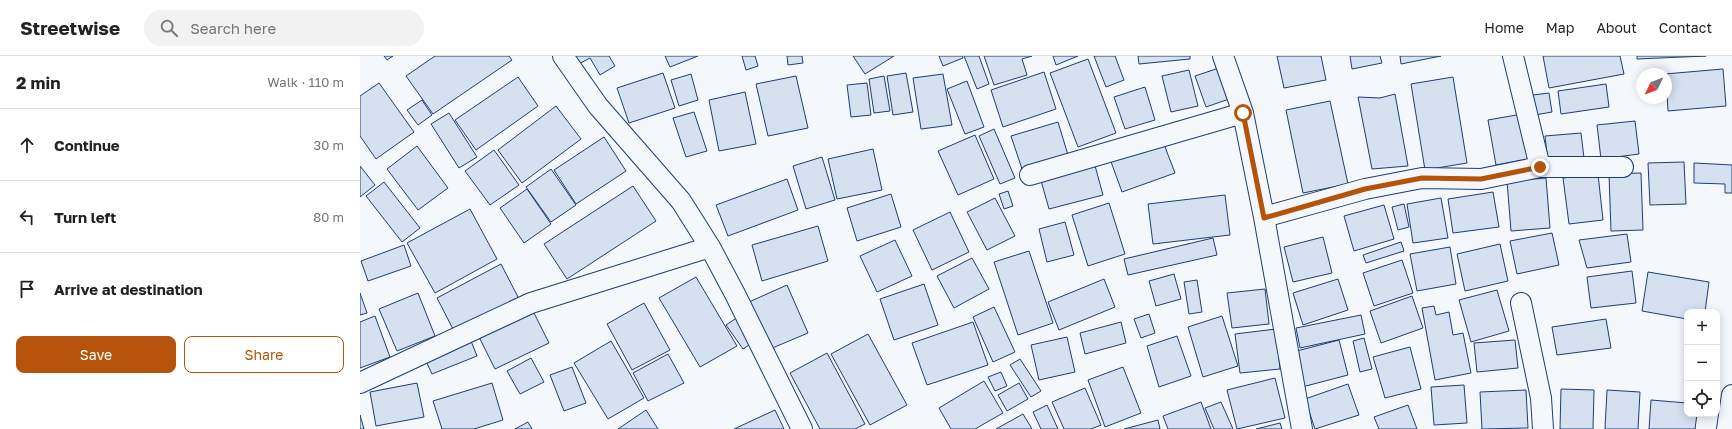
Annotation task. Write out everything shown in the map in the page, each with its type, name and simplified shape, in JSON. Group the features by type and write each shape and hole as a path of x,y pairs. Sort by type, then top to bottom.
{"street":[{"path":"563,56 598,106 681,201 710,247 735,294 802,429"},
{"path":"1223,56 1243,113 1264,218 1302,429"},
{"path":"1513,56 1540,167"},
{"path":"1030,175 1243,113"},
{"path":"1264,218 1365,189 1422,178 1481,179 1540,167 1623,167"},
{"path":"360,383 531,303 710,247"},
{"path":"1521,303 1541,398 1542,429"},
{"path":"1727,429 1732,395"}],"building":[{"path":"384,56 393,56 387,60"},
{"path":"435,56 509,56 512,60 433,114 406,76"},
{"path":"569,56 609,56 615,66 600,75 590,58 575,66"},
{"path":"665,56 698,56 670,67"},
{"path":"742,56 755,56 758,66 746,70"},
{"path":"787,56 802,56 803,63 788,65"},
{"path":"853,56 894,56 865,74"},
{"path":"939,56 962,56 963,58 943,66"},
{"path":"964,56 979,56 989,84 977,89"},
{"path":"984,56 1032,56 1022,59 1027,75 994,85"},
{"path":"1053,56 1078,56 1056,65"},
{"path":"1094,56 1115,56 1124,80 1106,87"},
{"path":"1138,56 1190,56 1190,59 1139,64"},
{"path":"1277,56 1321,56 1326,80 1284,88"},
{"path":"1350,56 1380,56 1382,63 1352,69"},
{"path":"1400,56 1441,56 1401,64"},
{"path":"1543,56 1620,56 1624,74 1549,88"},
{"path":"1637,56 1706,56 1637,59"},
{"path":"1088,59 1116,133 1078,147 1050,73"},
{"path":"1219,68 1229,99 1206,107 1195,76"},
{"path":"1723,69 1726,106 1668,111 1668,104 1672,104 1672,73"},
{"path":"1189,70 1198,106 1171,112 1162,76"},
{"path":"1044,72 1056,109 1003,127 991,90"},
{"path":"663,73 675,108 629,123 617,88"},
{"path":"906,73 913,112 893,115 887,76"},
{"path":"691,74 698,100 679,106 671,80"},
{"path":"943,74 952,125 921,129 913,78"},
{"path":"796,76 808,128 768,136 756,84"},
{"path":"884,76 890,111 874,113 869,79"},
{"path":"518,77 538,106 476,150 455,120"},
{"path":"1453,77 1467,163 1425,170 1411,84"},
{"path":"967,81 984,127 965,134 947,89"},
{"path":"379,83 414,132 376,159 360,136 360,96"},
{"path":"867,83 871,115 851,117 847,85"},
{"path":"1606,84 1609,107 1561,114 1558,91"},
{"path":"1145,87 1155,120 1125,129 1114,97"},
{"path":"745,92 756,144 719,151 709,100"},
{"path":"1549,93 1552,112 1535,115 1533,95"},
{"path":"1395,94 1408,166 1372,169 1358,97 1380,98"},
{"path":"422,100 432,115 418,125 407,110"},
{"path":"1330,101 1348,184 1303,193 1286,110"},
{"path":"556,106 581,139 522,183 498,150"},
{"path":"694,112 707,151 686,157 673,118"},
{"path":"449,113 477,157 459,168 431,124"},
{"path":"1522,114 1530,159 1496,165 1488,120"},
{"path":"1635,121 1639,154 1601,159 1597,125"},
{"path":"1058,122 1068,155 1022,169 1011,136"},
{"path":"994,129 1015,178 1000,184 979,136"},
{"path":"1581,133 1584,158 1548,162 1545,136"},
{"path":"975,135 994,179 958,195 938,151"},
{"path":"604,137 626,171 576,204 554,170"},
{"path":"1162,139 1175,173 1122,192 1110,159"},
{"path":"417,146 448,188 418,210 387,169"},
{"path":"873,149 882,190 837,199 828,159"},
{"path":"494,150 519,185 490,205 465,171"},
{"path":"822,157 835,200 806,209 793,166"},
{"path":"1094,162 1103,195 1049,209 1040,177"},
{"path":"1684,162 1686,204 1650,205 1648,163"},
{"path":"1694,163 1732,165 1732,193 1725,193 1725,184 1694,183"},
{"path":"360,166 375,185 360,197"},
{"path":"551,169 576,205 551,222 526,187"},
{"path":"1641,173 1643,230 1611,231 1609,174"},
{"path":"1598,174 1603,220 1569,224 1563,178"},
{"path":"1546,178 1550,228 1511,231 1507,181"},
{"path":"787,179 798,210 728,236 716,205"},
{"path":"384,182 420,228 402,242 366,196"},
{"path":"633,186 656,221 567,279 544,244"},
{"path":"527,189 551,224 524,243 500,208"},
{"path":"1008,191 1013,206 1004,209 999,194"},
{"path":"1493,192 1499,227 1453,233 1448,199"},
{"path":"891,194 901,227 857,241 847,208"},
{"path":"1225,195 1230,235 1153,244 1148,204"},
{"path":"995,198 1015,236 987,250 967,212"},
{"path":"1441,198 1448,238 1413,243 1407,204"},
{"path":"1109,203 1125,254 1088,266 1072,215"},
{"path":"1404,204 1409,227 1398,230 1392,207"},
{"path":"1384,205 1394,239 1354,251 1344,216"},
{"path":"470,209 497,259 435,293 407,243"},
{"path":"950,212 969,252 932,270 913,230"},
{"path":"1065,222 1074,255 1047,262 1039,229"},
{"path":"818,226 828,261 762,281 752,245"},
{"path":"1552,233 1559,265 1517,274 1510,241"},
{"path":"1627,234 1631,262 1587,268 1579,240"},
{"path":"1323,237 1332,273 1293,282 1284,247"},
{"path":"1213,238 1217,255 1128,275 1124,259"},
{"path":"895,240 912,276 877,292 860,256"},
{"path":"1401,242 1404,251 1366,263 1363,255"},
{"path":"1500,244 1508,281 1465,291 1457,254"},
{"path":"404,245 411,266 368,281 361,261"},
{"path":"1450,247 1456,284 1417,291 1410,254"},
{"path":"1029,251 1053,323 1018,335 994,262"},
{"path":"972,258 989,289 954,308 937,276"},
{"path":"1402,260 1413,293 1374,306 1363,273"},
{"path":"501,264 519,299 455,333 437,298"},
{"path":"1632,271 1636,303 1591,308 1587,277"},
{"path":"1648,272 1709,282 1705,309 1684,309 1684,318 1642,311"},
{"path":"1174,274 1181,299 1156,306 1149,281"},
{"path":"696,277 737,346 700,367 659,298"},
{"path":"1104,279 1115,307 1059,330 1048,302"},
{"path":"1338,279 1348,310 1303,325 1293,293"},
{"path":"1197,280 1202,312 1189,314 1184,282"},
{"path":"924,284 938,325 894,340 880,299"},
{"path":"787,285 808,333 770,349 749,302"},
{"path":"1265,289 1269,324 1232,328 1227,293"},
{"path":"1497,290 1509,331 1471,342 1459,300"},
{"path":"360,293 367,313 360,315"},
{"path":"418,293 435,336 397,351 379,309"},
{"path":"1412,296 1423,328 1381,343 1370,311"},
{"path":"644,303 670,350 632,370 607,324"},
{"path":"1434,306 1436,315 1449,312 1453,335 1463,333 1471,373 1435,380 1422,308"},
{"path":"994,307 1015,352 993,362 973,317"},
{"path":"533,311 549,343 495,369 479,337"},
{"path":"1149,314 1155,333 1141,338 1134,319"},
{"path":"1361,315 1365,334 1300,348 1296,328"},
{"path":"375,316 390,357 360,368 360,322"},
{"path":"1222,316 1238,366 1203,377 1188,327"},
{"path":"738,317 755,341 743,349 726,325"},
{"path":"1606,319 1611,348 1557,355 1552,327"},
{"path":"973,322 988,365 927,385 912,343"},
{"path":"1121,322 1126,343 1085,354 1080,333"},
{"path":"1276,329 1280,369 1240,373 1235,334"},
{"path":"868,334 907,405 870,425 831,354"},
{"path":"1177,336 1191,376 1159,387 1147,346"},
{"path":"1067,337 1075,372 1039,380 1031,345"},
{"path":"1364,338 1372,369 1360,372 1353,341"},
{"path":"1339,340 1348,375 1302,387 1293,352"},
{"path":"1515,340 1518,368 1477,372 1474,343"},
{"path":"471,341 477,356 432,374 425,359"},
{"path":"611,341 644,398 608,419 574,363"},
{"path":"1410,347 1421,389 1385,398 1373,357"},
{"path":"827,353 865,424 855,429 820,429 790,373"},
{"path":"668,354 684,383 648,401 633,373"},
{"path":"531,358 544,382 520,394 507,371"},
{"path":"1020,359 1041,391 1031,397 1010,365"},
{"path":"572,367 586,403 564,411 550,375"},
{"path":"1123,367 1141,413 1105,427 1088,380"},
{"path":"1001,372 1007,386 995,391 988,377"},
{"path":"1275,378 1285,418 1237,429 1227,390"},
{"path":"984,381 1003,413 975,429 951,429 939,408"},
{"path":"417,383 424,417 376,426 370,392"},
{"path":"492,383 503,420 474,429 442,429 433,401"},
{"path":"1019,383 1028,399 1007,411 998,395"},
{"path":"1348,384 1359,415 1315,429 1305,399"},
{"path":"1464,385 1467,423 1434,425 1431,387"},
{"path":"1085,388 1101,425 1091,429 1064,429 1052,402"},
{"path":"1561,389 1594,390 1593,429 1560,429"},
{"path":"1526,390 1528,428 1482,429 1480,392"},
{"path":"1607,390 1640,392 1638,429 1605,429"},
{"path":"1651,400 1684,403 1684,417 1697,417 1695,429 1649,429"},
{"path":"1201,402 1211,429 1168,429 1163,416"},
{"path":"1221,402 1233,429 1214,429 1205,408"},
{"path":"1047,405 1058,429 1041,429 1033,412"},
{"path":"1408,405 1417,429 1379,429 1374,417"},
{"path":"646,410 658,429 618,429"},
{"path":"775,410 784,429 734,429"},
{"path":"1023,414 1032,429 996,429"},
{"path":"360,415 364,429 360,429"},
{"path":"1158,420 1160,429 1124,429"},
{"path":"528,422 532,429 515,429"},
{"path":"1280,423 1282,429 1256,429"}],"route":[{"path":"1243,113 1264,218 1365,189 1422,178 1481,179 1540,167"}]}
